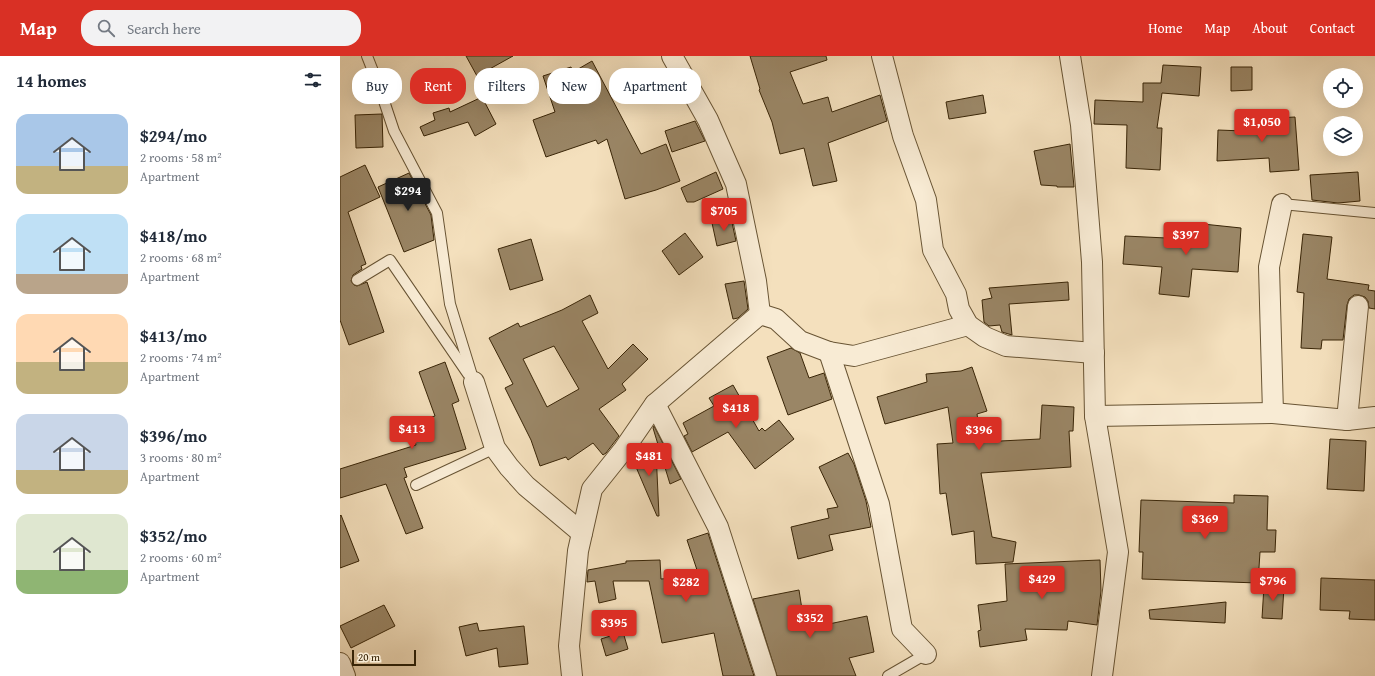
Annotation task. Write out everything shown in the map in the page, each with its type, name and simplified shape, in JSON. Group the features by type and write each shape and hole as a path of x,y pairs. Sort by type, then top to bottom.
{"street":[{"path":"672,56 708,120 736,184 756,281 760,314"},
{"path":"882,56 902,136 926,200 933,250 956,294 959,309 968,325 985,337 1006,346 1094,353"},
{"path":"1070,56 1081,124 1092,262 1095,416 1118,552 1102,676"},
{"path":"1273,413 1269,267 1282,204"},
{"path":"1347,420 1358,306"},
{"path":"760,314 776,319 800,340 829,352 854,356 968,325"},
{"path":"572,676 569,646 578,551 592,489 624,449 655,404 760,314"},
{"path":"829,352 879,504 902,629 926,654"},
{"path":"474,382 495,448 509,468 526,486 582,533"},
{"path":"655,404 718,527 766,676"},
{"path":"1095,416 1273,413 1347,420 1375,417"},
{"path":"340,663 345,676"}],"lane":[{"path":"367,56 394,131 437,213 450,304 474,382"},
{"path":"1282,204 1375,214"},
{"path":"357,280 390,260 474,382"},
{"path":"416,486 495,448"},
{"path":"888,676 926,654"}],"building":[{"path":"466,56 513,56 491,68 474,68 474,71"},
{"path":"750,56 826,56 827,60 790,72 803,104 828,97 832,112 880,95 887,121 828,143 837,181 813,186 804,148 780,154 772,122 759,90 760,89"},
{"path":"592,61 596,68 580,68"},
{"path":"1163,65 1201,67 1199,96 1162,93 1157,128 1162,128 1160,170 1126,168 1127,125 1094,124 1095,100 1143,102 1143,83 1161,83"},
{"path":"1231,67 1252,67 1252,90 1231,91"},
{"path":"547,75 547,88 543,76"},
{"path":"601,78 609,93 609,104 615,104 641,154 666,144 680,181 625,199 607,139 598,144 596,140 546,157 533,120 555,112 552,104 601,104"},
{"path":"983,95 986,113 949,119 946,102"},
{"path":"474,101 474,104 486,104 496,124 475,136 468,122 424,136 420,127 435,120 433,113 449,108 450,112"},
{"path":"382,114 383,147 356,148 355,115"},
{"path":"1295,117 1299,170 1270,172 1269,158 1217,161 1218,130 1244,131 1243,120"},
{"path":"695,121 705,141 672,152 665,131"},
{"path":"1070,144 1074,187 1041,185 1034,151"},
{"path":"365,165 380,197 348,212 366,264 361,266 362,269 353,275 351,281 357,286 367,282 384,332 349,345 340,320 340,177"},
{"path":"716,172 723,189 694,202 687,202 681,188"},
{"path":"1358,172 1360,201 1338,203 1312,200 1310,175"},
{"path":"409,173 431,215 434,240 404,252 378,187"},
{"path":"731,218 736,241 717,246 712,223"},
{"path":"1203,224 1241,228 1238,272 1192,269 1189,297 1159,294 1162,267 1123,264 1125,236 1187,239 1188,230 1203,231"},
{"path":"685,233 703,257 679,275 662,251"},
{"path":"1303,234 1332,237 1327,279 1369,285 1368,290 1375,291 1375,309 1369,308 1368,301 1365,297 1354,295 1349,299 1343,340 1322,340 1321,349 1301,348 1304,293 1297,292"},
{"path":"531,239 543,280 510,290 498,249"},
{"path":"744,281 748,309 738,318 733,319 725,284"},
{"path":"1068,282 1069,300 1009,304 1012,335 1002,332 1000,325 989,326 984,322 982,300 992,298 989,288"},
{"path":"590,295 598,313 582,321 608,369 633,344 648,359 622,384 626,390 599,409 619,436 606,453 603,455 593,443 568,460 566,457 540,466 531,440 505,388 513,384 489,338 518,323 520,327 562,310","holes":["554,346 579,389 547,407 523,359"]},
{"path":"791,348 800,353 809,378 824,373 832,399 788,415 767,357"},
{"path":"445,362 459,401 452,404 466,449 404,468 407,477 404,478 423,528 406,534 386,484 340,498 340,469 416,445 410,423 435,416 419,372"},
{"path":"972,367 987,411 977,414 981,442 1040,439 1042,405 1074,407 1073,431 1069,431 1071,467 981,473 992,537 1016,542 1013,562 976,564 974,531 952,535 946,493 940,494 937,444 953,443 948,407 885,424 877,397 927,382 926,374 961,371"},
{"path":"733,385 759,431 762,428 765,431 779,420 794,439 755,469 728,432 692,452 684,436 688,434 683,423 714,406 709,398"},
{"path":"654,426 681,479 670,484 653,428"},
{"path":"1330,439 1366,441 1364,491 1327,489"},
{"path":"656,451 659,516 657,516 633,460"},
{"path":"848,453 854,464 866,501 871,527 829,535 833,550 798,559 791,527 829,518 827,509 838,507 819,467"},
{"path":"1234,495 1268,496 1267,530 1276,530 1275,552 1260,552 1258,583 1142,579 1143,552 1139,552 1141,500 1234,503"},
{"path":"341,515 359,561 340,568 340,516"},
{"path":"708,533 754,676 723,676 714,633 662,643 649,581 613,581 616,599 599,603 595,581 587,582 588,570 626,563 626,561 660,560 661,579 699,576 687,540"},
{"path":"1100,560 1101,591 1097,625 1068,621 1067,630 1025,629 1027,640 980,647 978,631 981,630 978,605 1007,601 1005,564"},
{"path":"1321,578 1375,580 1375,620 1349,619 1350,611 1320,610"},
{"path":"1264,586 1284,587 1282,619 1262,618"},
{"path":"799,590 805,629 867,616 874,652 849,658 856,676 777,676 753,599"},
{"path":"1226,602 1225,623 1150,619 1149,610"},
{"path":"384,605 395,626 351,648 340,626"},
{"path":"477,623 479,631 524,626 528,664 499,667 497,648 466,656 459,627"},
{"path":"623,632 628,649 606,656 601,639"}]}
